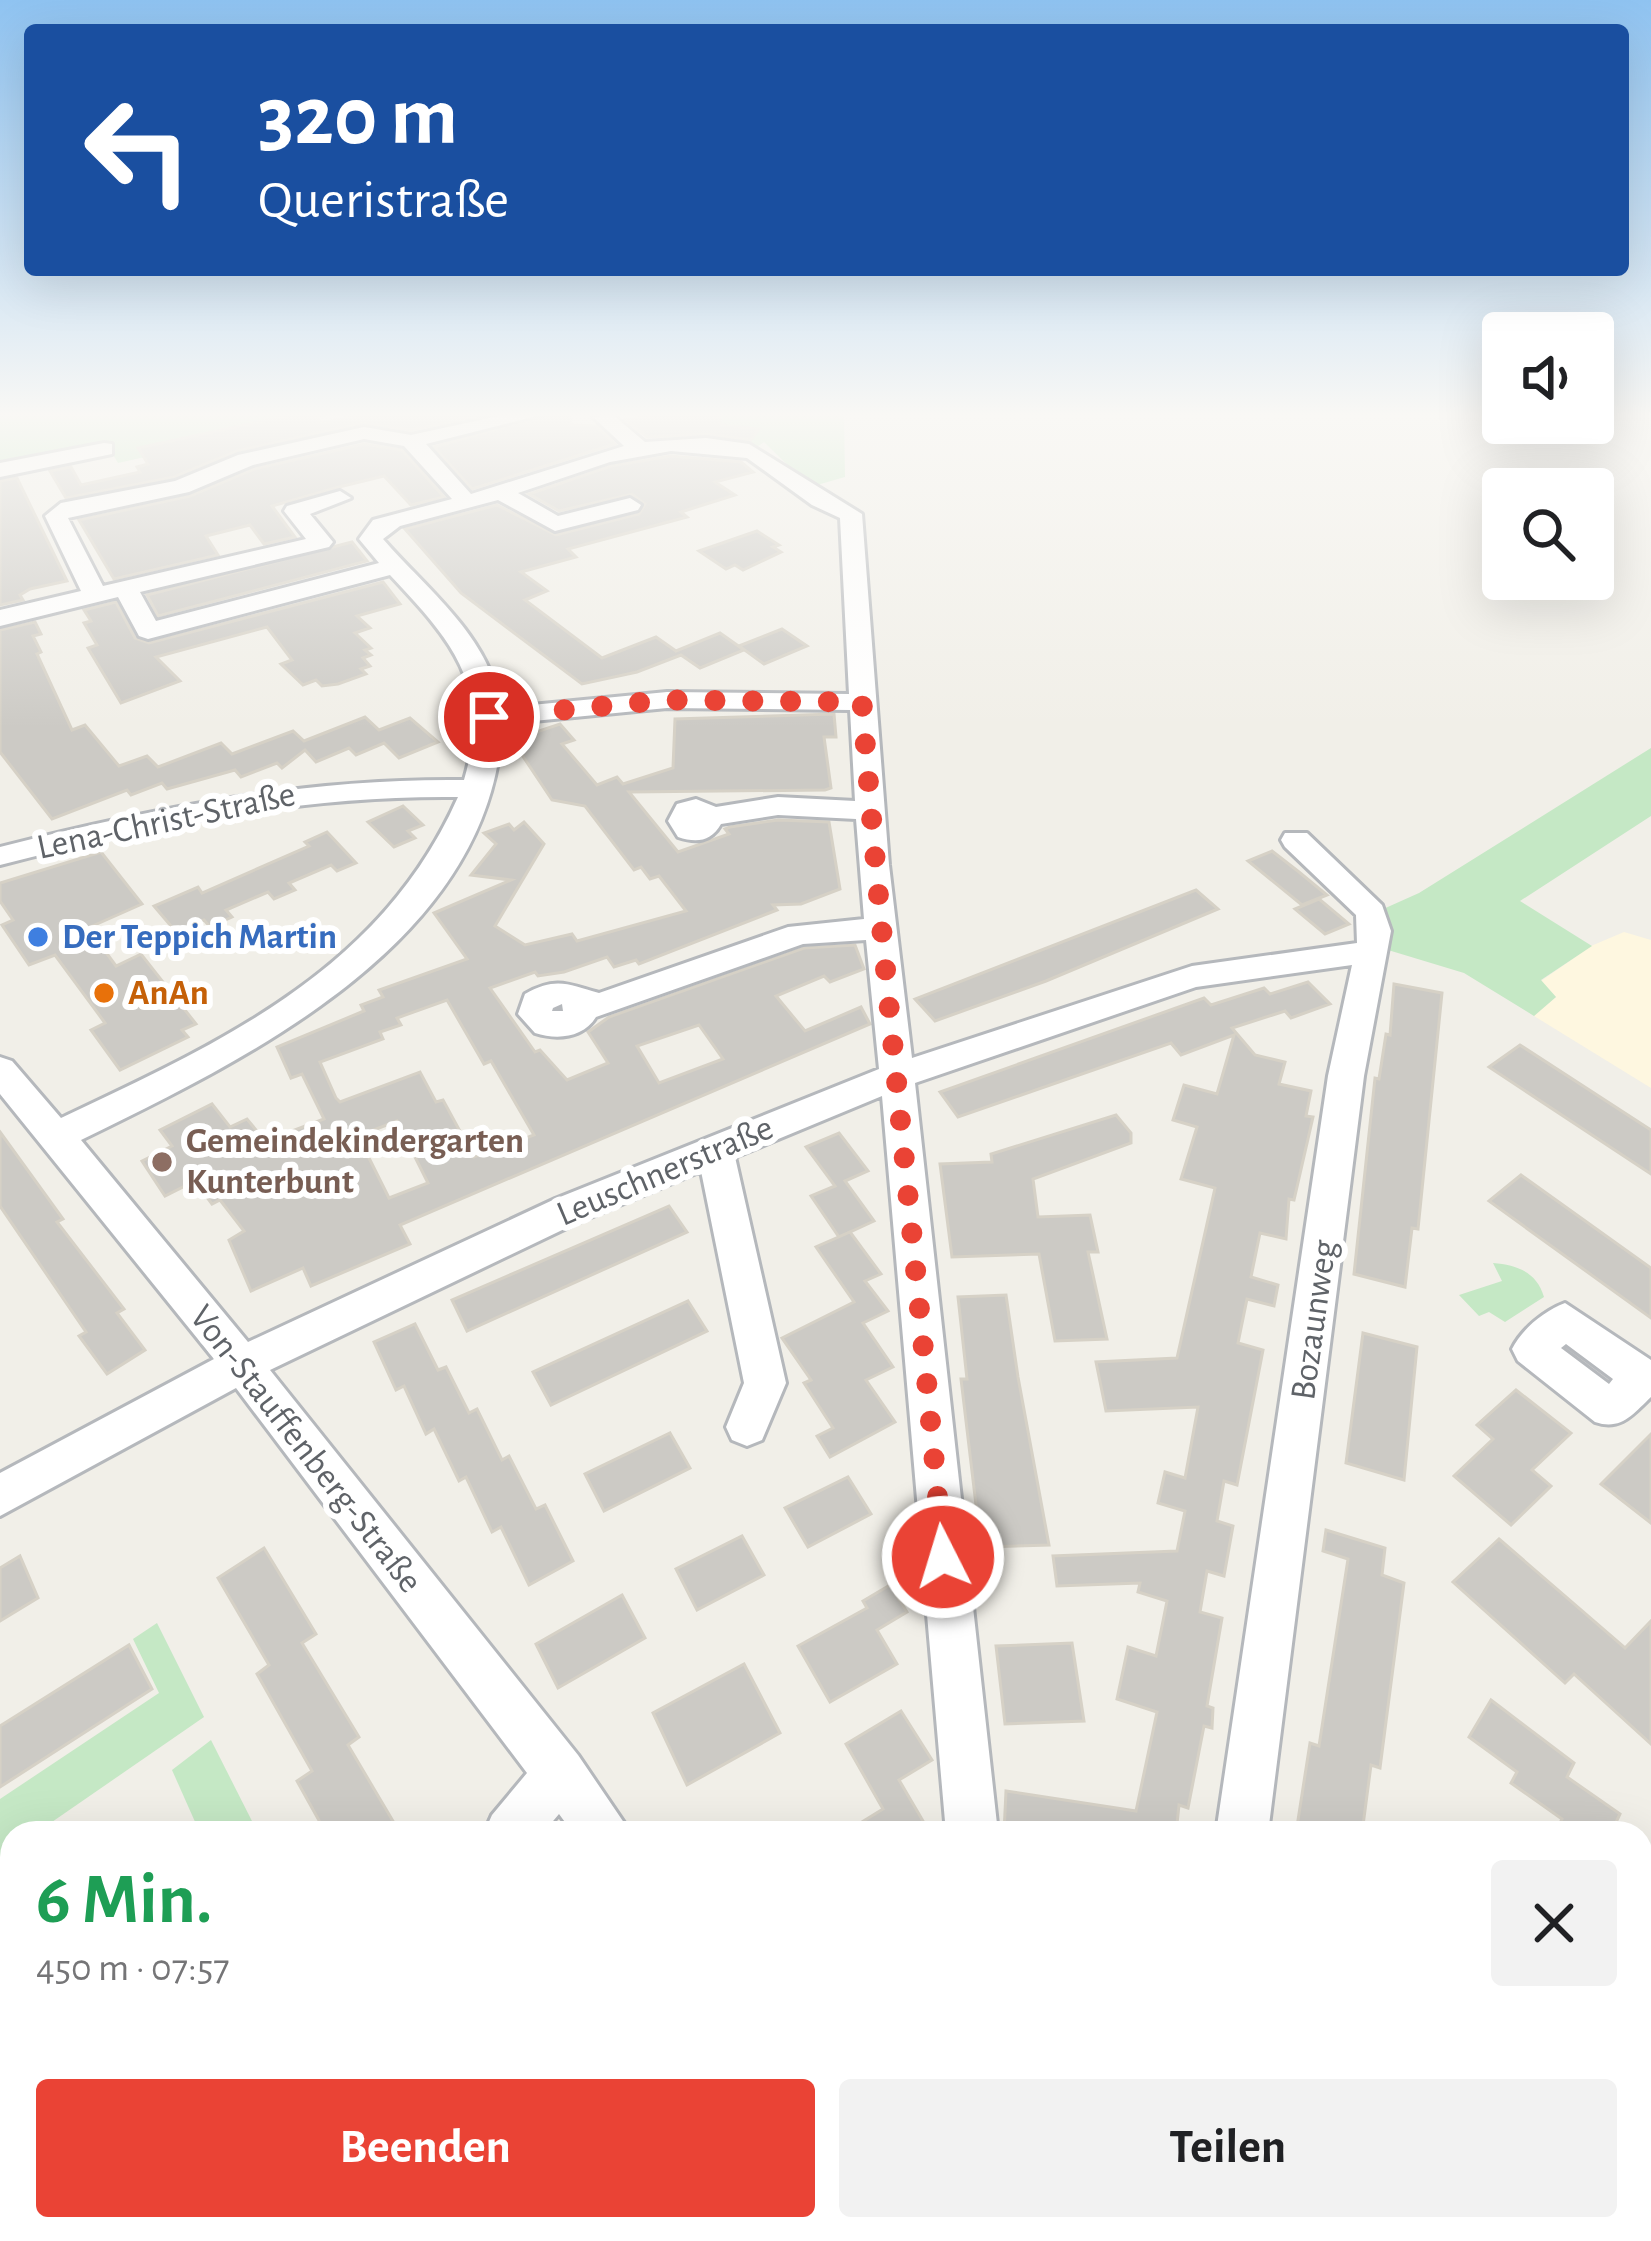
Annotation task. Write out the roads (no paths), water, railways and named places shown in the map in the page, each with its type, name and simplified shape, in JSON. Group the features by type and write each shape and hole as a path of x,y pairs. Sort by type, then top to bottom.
{"street":[{"path":"57,520 94,593"},
{"path":"302,520 321,542"},
{"path":"0,618 373,533 394,520"},
{"path":"850,520 869,811 971,1821"},
{"path":"58,1136 232,1047 343,974 411,906 448,857 488,750 489,717 472,656 423,591 393,567 371,538 373,533"},
{"path":"125,587 148,631 393,567"},
{"path":"489,717 667,700 862,702"},
{"name":"Lena-Christ-Straße","path":"0,856 234,800 369,787 476,789"},
{"path":"710,817 778,806 869,811"},
{"name":"Bozaunweg","path":"1243,1821 1343,1098 1376,922 1296,840"},
{"path":"584,1004 601,1005 799,934 881,928"},
{"name":"Leuschnerstraße","path":"0,1496 242,1364 568,1210 896,1076 1192,977 1290,958 1369,953"},
{"name":"Von-Stauffenberg-Straße","path":"0,1070 242,1364 596,1821"},
{"path":"715,1149 765,1383 747,1427"},
{"path":"520,1821 560,1773"}],"place":[{"name":"Der Teppich Martin","path":"38,937"},
{"name":"AnAn","path":"104,993"},
{"name":"Gemeindekindergarten Kunterbunt","path":"162,1162"}]}
